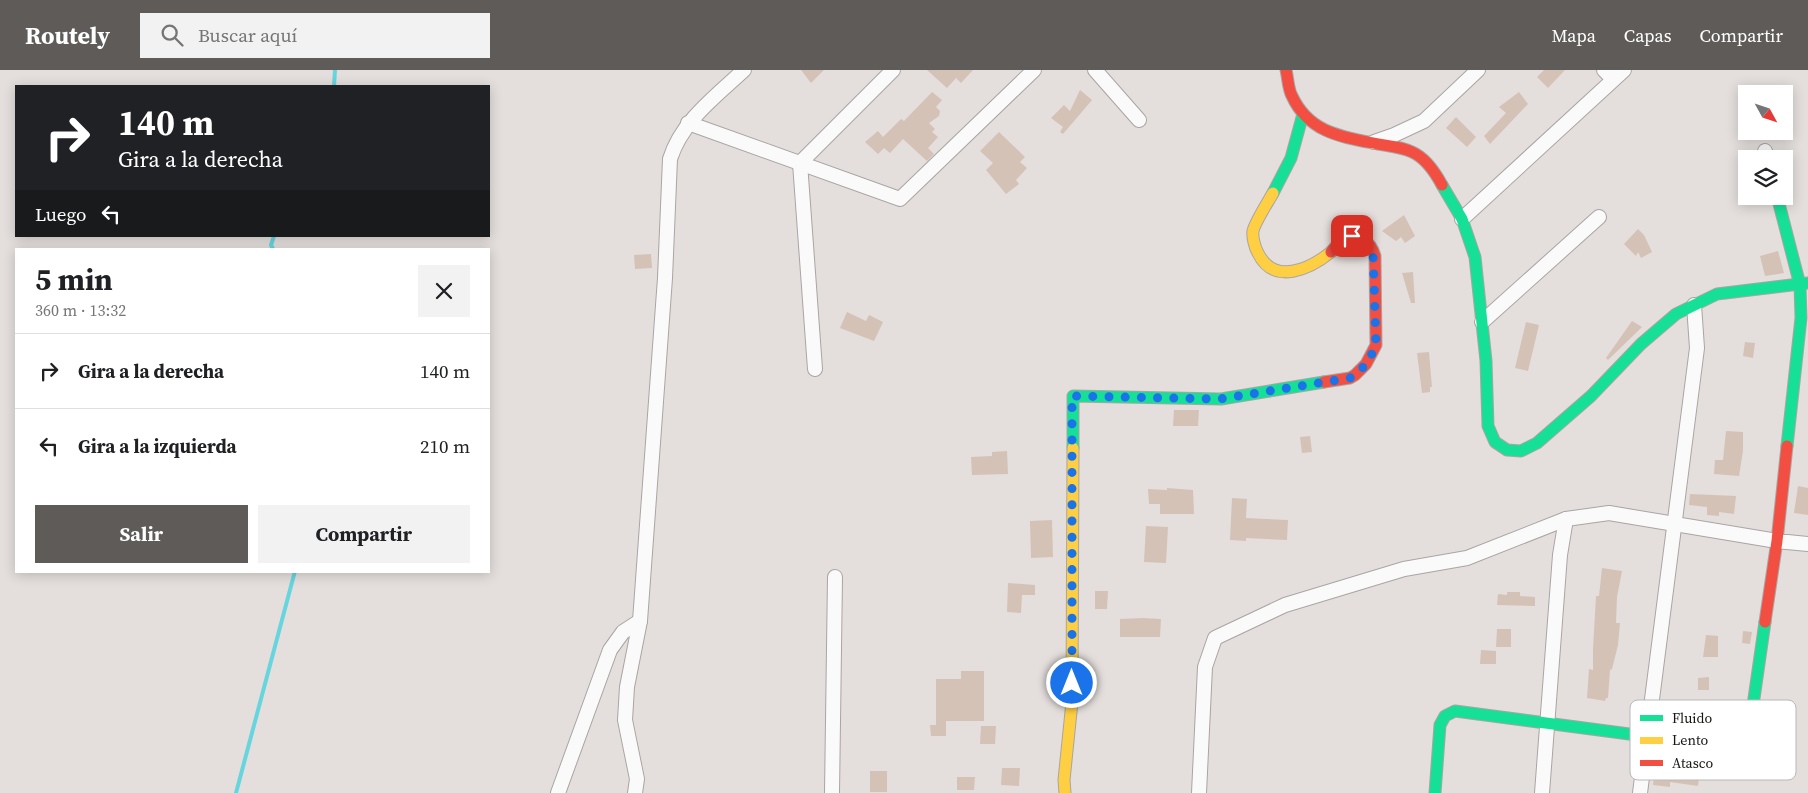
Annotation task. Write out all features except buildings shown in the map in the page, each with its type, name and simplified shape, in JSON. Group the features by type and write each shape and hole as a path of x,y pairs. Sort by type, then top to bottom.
{"street":[{"path":"635,793 637,779 625,720 627,687 640,621 665,278 670,160 675,143 688,123 744,70"},
{"path":"815,369 800,163 893,70"},
{"path":"688,123 900,199 1034,70"},
{"path":"1095,70 1139,120"},
{"path":"1286,70 1291,95 1303,114 1321,129 1342,138 1412,152 1424,160 1434,172 1462,219 1475,257 1486,361 1488,426 1490,435 1502,449 1511,452 1521,452 1530,449 1592,396 1641,344 1676,314 1717,294 1804,284"},
{"path":"1370,143 1394,136 1424,121 1478,70"},
{"path":"1462,219 1614,73"},
{"path":"1065,793 1064,780 1072,702 1072,396 1220,399 1350,378 1362,370 1371,358 1376,344 1375,256 1370,244 1359,236 1346,238 1312,266 1288,273 1276,270 1266,264 1258,255 1254,243 1253,231 1291,158 1303,114"},
{"path":"1754,700 1777,542 1804,284 1780,205"},
{"path":"1482,322 1599,217"},
{"path":"1651,700 1697,348 1694,305"},
{"path":"1199,793 1205,667 1215,638 1286,604 1404,569 1467,558 1566,519 1609,513 1777,542 1808,544"},
{"path":"1542,793 1560,555 1566,519"},
{"path":"832,793 834,577"},
{"path":"558,793 610,650 623,632 640,621"},
{"path":"1435,793 1440,725 1450,712 1460,711 1630,733"},
{"path":"1640,793 1641,780"}],"waterway":[{"path":"334,85 335,70"},
{"path":"272,248 271,245 274,237"},
{"path":"236,793 294,573"}],"traffic: fast":[{"path":"1273,193 1291,158 1303,114"},
{"path":"1442,185 1462,219 1475,257 1486,361 1488,426 1495,442 1507,450 1521,451 1537,443 1591,396 1641,344 1676,314 1717,294 1808,283"},
{"path":"1779,205 1800,285 1801,318 1787,446"},
{"path":"1073,448 1073,396 1221,399 1324,382"},
{"path":"1754,700 1765,622"},
{"path":"1435,793 1440,725 1445,716 1455,711 1630,734"}],"traffic: slow":[{"path":"1273,193 1253,231 1256,248 1265,263 1273,269 1283,272 1293,271 1313,264 1331,252"},
{"path":"1065,793 1064,780 1072,702 1073,448"}],"traffic: jam":[{"path":"1286,70 1292,96 1299,108 1317,126 1339,135 1412,152 1426,162 1442,185"},
{"path":"1324,382 1350,378 1355,375 1366,364 1376,345 1375,256 1373,251 1362,239 1352,236 1342,240 1331,252"},
{"path":"1765,622 1777,541 1787,446"}],"route":[{"path":"1072,683 1072,396 1220,399 1350,378 1362,370 1371,358 1376,344 1375,256 1370,244 1365,239 1359,236 1352,236"}]}
